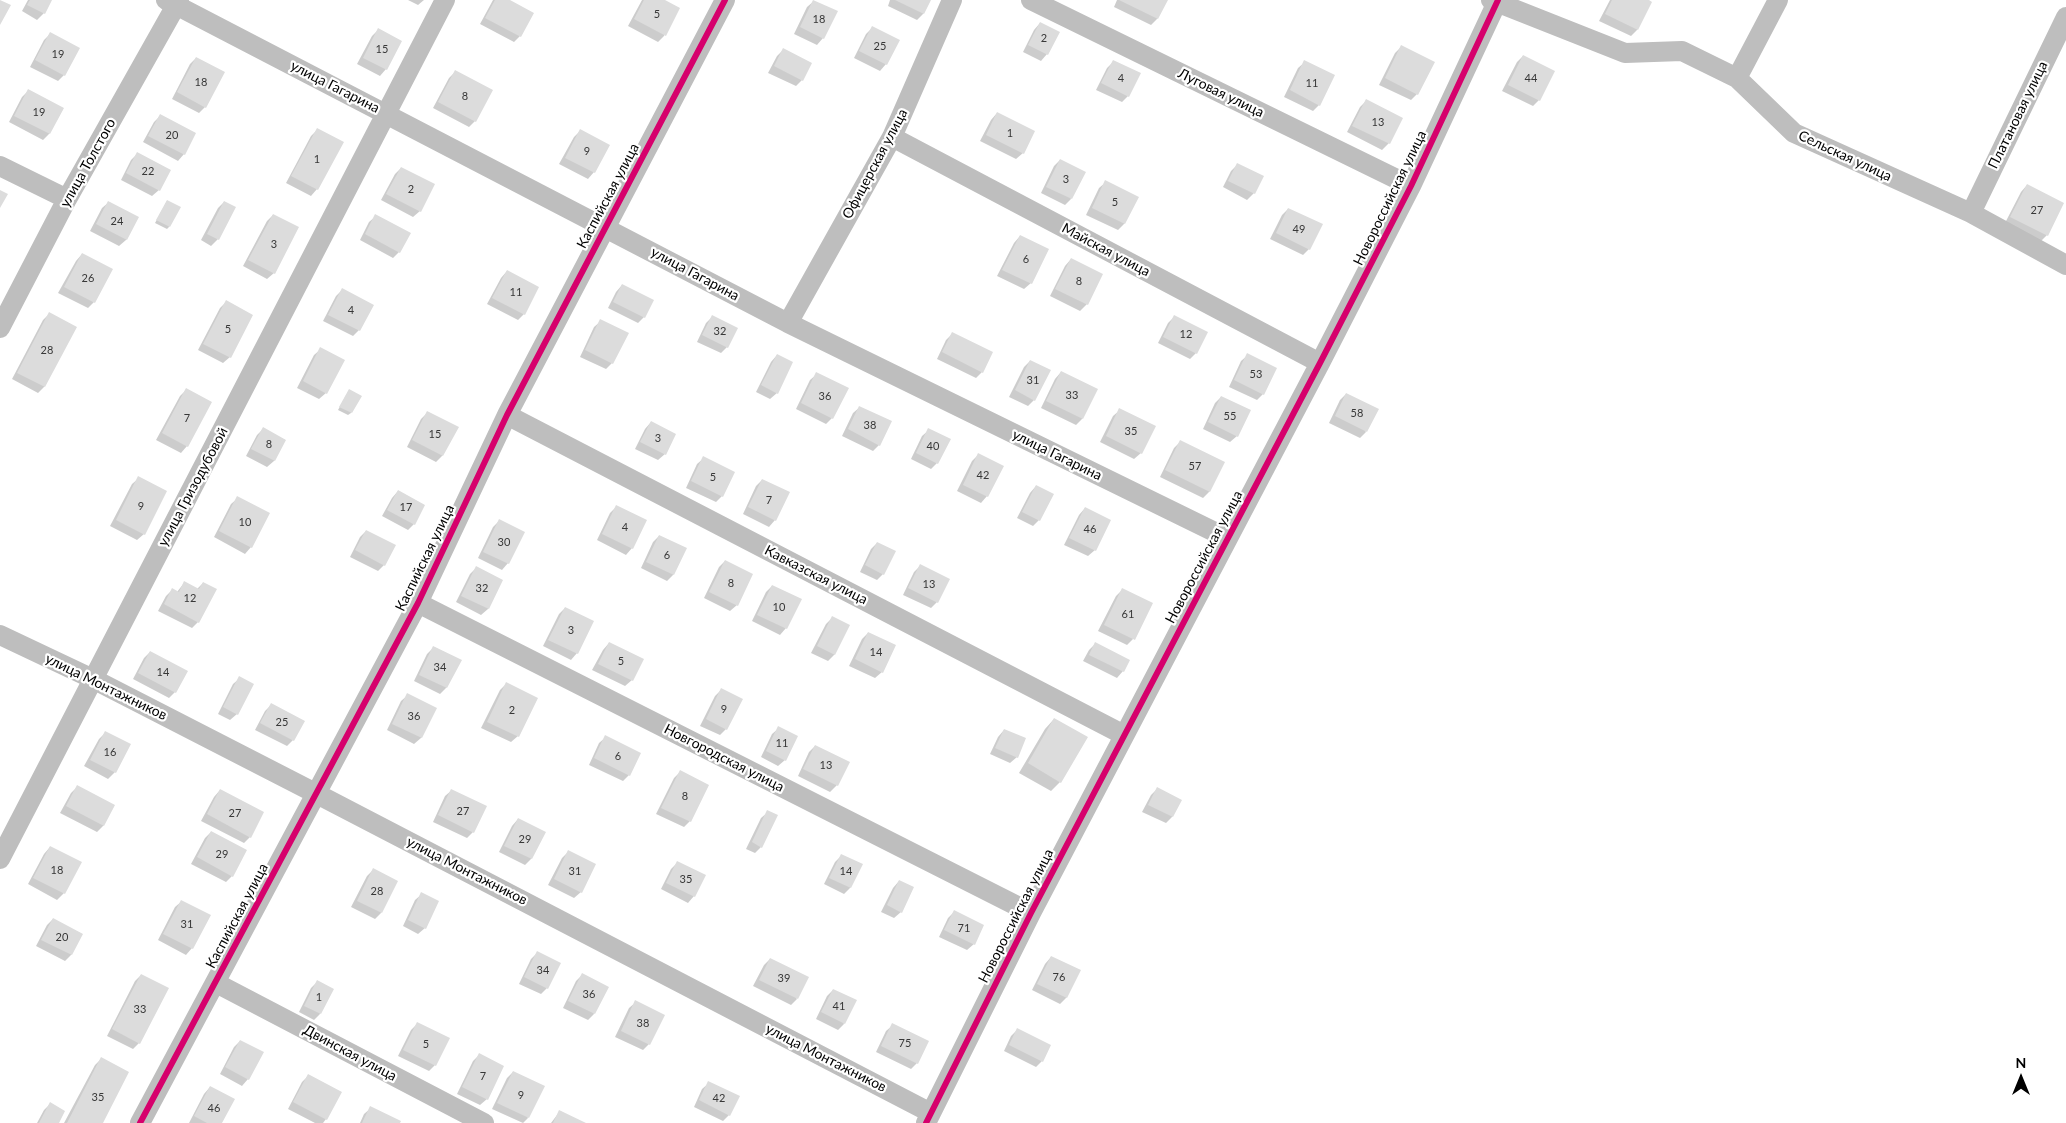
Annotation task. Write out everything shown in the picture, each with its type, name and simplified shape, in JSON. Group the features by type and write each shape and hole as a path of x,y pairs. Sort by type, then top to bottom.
{"street":[{"name":"улица Гризодубовой","path":"0,859 388,115 445,0"},
{"name":"Каспийская улица","path":"140,1123 418,603 508,415 725,0"},
{"name":"Офицерская улица","path":"788,323 892,137 952,0"},
{"name":"Луговая улица","path":"1031,0 1411,186"},
{"path":"1737,78 1778,0"},
{"name":"Новороссийская улица","path":"928,1118 1031,913 1411,186 1495,1"},
{"name":"Сельская улица","path":"1495,1 1626,53 1682,51 1737,78 1794,134 1971,213 2066,265"},
{"name":"улица Гагарина","path":"174,2 788,323 1228,538"},
{"name":"улица Толстого","path":"0,328 174,2"},
{"name":"Платановая улица","path":"1971,213 2066,17"},
{"name":"Майская улица","path":"892,137 1320,363"},
{"path":"0,166 67,200"},
{"name":"Кавказская улица","path":"508,415 1124,735"},
{"name":"Новгородская улица","path":"418,603 1031,913"},
{"name":"улица Монтажников","path":"0,635 93,679 317,794 928,1118"},
{"name":"Двинская улица","path":"216,983 484,1123"}],"building":[{"path":"0,0 11,5 0,25"},
{"path":"30,0 52,0 45,14 27,5"},
{"path":"495,0 510,0 534,13 521,37 485,18"},
{"path":"644,0 665,0 680,8 666,36 634,19"},
{"path":"813,0 838,11 824,39 800,27"},
{"path":"895,0 931,0 924,14"},
{"path":"1119,0 1168,0 1158,19"},
{"path":"1612,0 1649,0 1652,2 1638,30 1605,14"},
{"path":"1040,22 1060,32 1048,55 1028,45"},
{"path":"872,26 900,40 887,65 859,51"},
{"path":"378,28 402,41 387,70 363,58"},
{"path":"50,32 80,48 65,76 35,60"},
{"path":"1401,45 1435,62 1418,95 1385,78"},
{"path":"783,48 812,63 803,81 774,66"},
{"path":"1523,55 1555,71 1540,101 1508,85"},
{"path":"196,57 225,72 206,108 177,92"},
{"path":"1113,60 1141,73 1129,97 1101,83"},
{"path":"1304,60 1335,75 1320,106 1290,90"},
{"path":"455,70 493,90 476,122 438,102"},
{"path":"28,89 64,108 50,134 14,116"},
{"path":"1366,99 1403,118 1390,144 1352,126"},
{"path":"997,112 1035,131 1024,154 986,135"},
{"path":"160,114 196,133 185,155 148,136"},
{"path":"317,128 344,142 318,190 291,176"},
{"path":"580,129 610,145 595,173 565,158"},
{"path":"137,152 171,170 160,191 126,173"},
{"path":"1060,159 1086,172 1072,199 1046,187"},
{"path":"1237,163 1264,176 1255,194 1228,181"},
{"path":"401,167 435,184 421,212 386,194"},
{"path":"1105,180 1139,197 1125,224 1092,208"},
{"path":"2027,184 2064,203 2048,236 2010,217"},
{"path":"0,190 8,194 0,208"},
{"path":"167,200 181,207 170,227 156,220"},
{"path":"108,201 139,217 127,240 96,224"},
{"path":"224,201 236,207 219,240 207,234"},
{"path":"1288,208 1323,224 1310,250 1276,233"},
{"path":"273,214 299,227 275,274 248,260"},
{"path":"375,214 411,233 400,253 365,234"},
{"path":"1020,235 1049,249 1032,284 1002,270"},
{"path":"82,253 113,269 95,303 64,287"},
{"path":"1071,258 1103,274 1088,305 1055,289"},
{"path":"507,270 539,287 525,315 492,298"},
{"path":"622,284 654,300 645,318 613,302"},
{"path":"342,288 374,305 360,331 328,315"},
{"path":"226,300 253,315 231,358 203,344"},
{"path":"49,312 77,327 45,387 17,373"},
{"path":"712,315 738,328 728,348 702,335"},
{"path":"1174,315 1208,332 1197,354 1163,337"},
{"path":"600,319 629,333 613,364 585,350"},
{"path":"952,332 993,352 983,373 942,352"},
{"path":"320,347 345,360 327,394 303,381"},
{"path":"1247,353 1277,368 1264,395 1234,380"},
{"path":"777,354 793,362 778,394 761,385"},
{"path":"1030,360 1051,370 1035,401 1015,390"},
{"path":"1061,371 1098,389 1083,419 1046,401"},
{"path":"816,372 849,388 833,419 801,403"},
{"path":"186,388 212,402 188,447 162,433"},
{"path":"349,389 362,396 352,413 339,407"},
{"path":"1346,393 1379,409 1367,432 1335,416"},
{"path":"1221,396 1251,410 1238,437 1208,422"},
{"path":"859,406 892,421 880,446 848,429"},
{"path":"1119,408 1156,426 1142,454 1106,436"},
{"path":"427,411 459,427 443,456 412,440"},
{"path":"651,421 676,434 666,455 640,442"},
{"path":"263,427 286,440 275,461 251,449"},
{"path":"928,428 951,439 938,464 916,453"},
{"path":"1180,440 1225,462 1210,492 1165,470"},
{"path":"978,453 1004,466 988,497 963,485"},
{"path":"703,456 735,472 723,497 691,481"},
{"path":"138,476 167,491 145,535 116,520"},
{"path":"762,479 790,492 776,521 748,507"},
{"path":"1036,485 1054,494 1040,521 1022,512"},
{"path":"398,490 425,505 415,525 387,510"},
{"path":"237,496 270,513 252,548 219,531"},
{"path":"616,505 647,520 633,549 602,534"},
{"path":"1085,507 1111,520 1096,551 1069,538"},
{"path":"499,519 525,532 509,564 483,552"},
{"path":"366,530 396,545 385,566 355,550"},
{"path":"659,535 687,548 674,575 646,562"},
{"path":"877,542 896,551 884,575 865,565"},
{"path":"725,560 753,574 738,606 709,592"},
{"path":"920,564 950,579 938,603 908,588"},
{"path":"476,566 503,580 489,609 461,596"},
{"path":"184,581 199,589 203,582 217,589 199,623 164,604 172,588 179,592"},
{"path":"772,585 802,599 787,629 757,615"},
{"path":"1122,588 1153,603 1135,640 1104,625"},
{"path":"565,607 594,621 578,654 548,640"},
{"path":"832,616 850,625 835,655 817,646"},
{"path":"868,632 896,645 883,673 855,659"},
{"path":"609,642 644,659 633,681 598,664"},
{"path":"1095,642 1130,660 1124,672 1089,655"},
{"path":"433,646 462,660 447,688 419,675"},
{"path":"150,651 188,671 176,693 138,673"},
{"path":"239,676 254,684 238,715 223,707"},
{"path":"506,682 538,698 519,737 487,722"},
{"path":"721,688 743,699 727,730 706,719"},
{"path":"407,693 437,708 422,738 392,724"},
{"path":"271,703 305,721 294,741 260,723"},
{"path":"1054,718 1088,737 1061,783 1028,763"},
{"path":"778,726 798,736 786,761 766,751"},
{"path":"1004,729 1026,738 1018,758 995,748"},
{"path":"105,731 131,744 116,773 90,760"},
{"path":"605,735 641,753 630,776 594,758"},
{"path":"815,745 850,762 838,786 803,769"},
{"path":"680,770 709,785 691,822 661,808"},
{"path":"77,785 115,805 104,826 66,806"},
{"path":"1157,787 1182,800 1173,817 1148,805"},
{"path":"220,789 264,812 251,838 207,814"},
{"path":"451,789 487,806 474,833 438,815"},
{"path":"767,810 778,815 762,848 752,842"},
{"path":"518,818 546,832 532,859 504,846"},
{"path":"211,831 247,850 233,877 197,857"},
{"path":"50,846 82,862 65,894 33,878"},
{"path":"568,850 596,864 582,893 554,879"},
{"path":"841,854 863,864 851,888 829,878"},
{"path":"677,861 706,875 695,897 666,883"},
{"path":"373,868 398,881 382,913 357,901"},
{"path":"899,880 914,887 902,913 887,905"},
{"path":"421,892 439,901 426,929 408,920"},
{"path":"181,900 211,915 193,949 163,934"},
{"path":"954,910 984,925 975,945 944,930"},
{"path":"53,918 83,934 72,955 41,940"},
{"path":"537,951 561,963 548,989 524,977"},
{"path":"1051,956 1081,970 1067,998 1037,984"},
{"path":"770,958 809,977 798,999 759,980"},
{"path":"582,973 609,987 595,1014 568,1001"},
{"path":"141,974 169,988 140,1044 112,1029"},
{"path":"317,980 334,989 321,1014 304,1006"},
{"path":"833,989 857,1000 845,1024 821,1012"},
{"path":"635,1000 665,1015 650,1045 621,1031"},
{"path":"417,1022 450,1038 436,1066 403,1050"},
{"path":"892,1023 929,1041 918,1064 881,1046"},
{"path":"1017,1028 1051,1045 1043,1062 1009,1045"},
{"path":"240,1040 264,1052 249,1080 225,1067"},
{"path":"479,1053 504,1066 488,1100 462,1087"},
{"path":"101,1057 129,1072 103,1123 67,1123"},
{"path":"513,1071 545,1086 529,1118 497,1103"},
{"path":"308,1074 342,1092 327,1120 293,1102"},
{"path":"708,1081 740,1096 730,1116 699,1100"},
{"path":"210,1086 235,1099 222,1123 207,1123 194,1116"},
{"path":"50,1102 65,1111 59,1123 39,1123"},
{"path":"370,1106 401,1121 400,1123 362,1123"},
{"path":"559,1110 586,1123 553,1123"}],"cycle path":[{"path":"140,1123 418,603 507,415 725,0"},
{"path":"926,1123 1031,913 1411,186 1498,0"}]}
